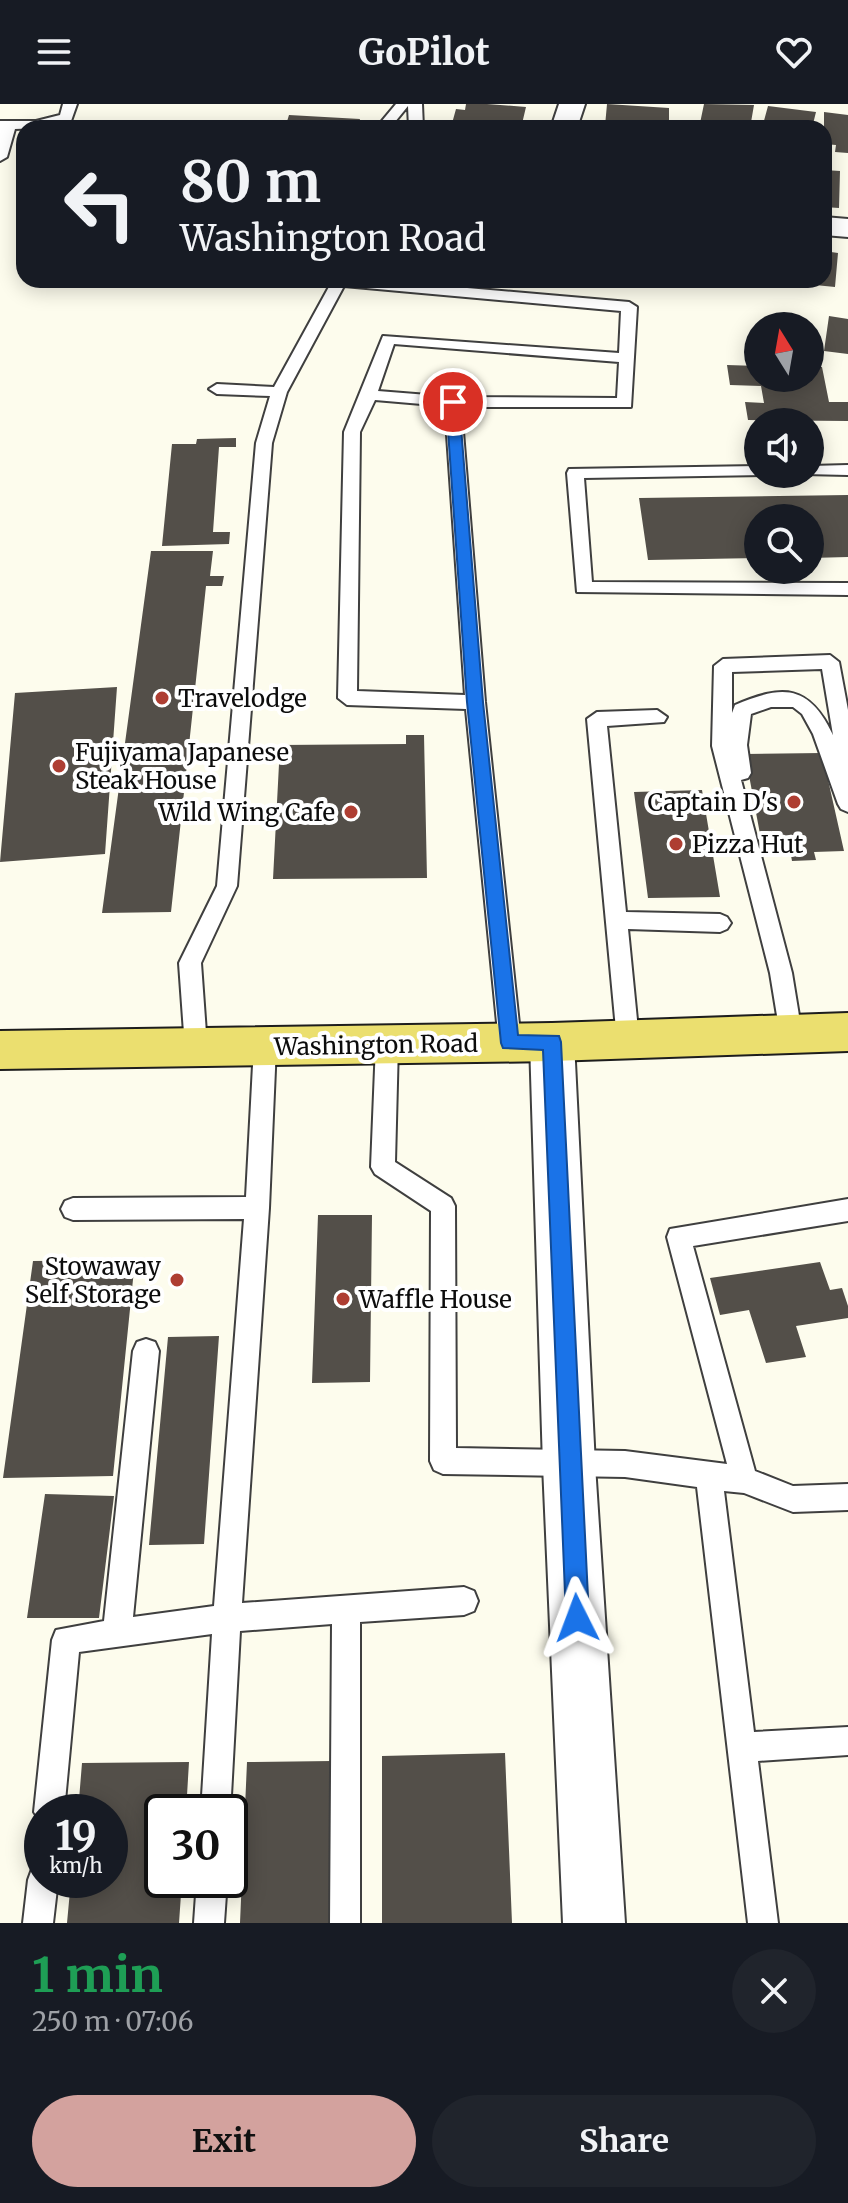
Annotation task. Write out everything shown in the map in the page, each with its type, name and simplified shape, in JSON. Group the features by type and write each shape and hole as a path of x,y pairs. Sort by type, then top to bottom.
{"main road":[{"name":"Washington Road","path":"0,1050 628,1040 848,1032"}],"street":[{"path":"531,1042 569,1465 594,1923"}],"lane":[{"path":"57,120 66,118 70,104"},
{"path":"390,120 403,104"},
{"path":"0,157 4,125"},
{"path":"196,1047 190,963 227,886 264,443 279,392 331,288"},
{"path":"369,395 453,402 625,403 629,307 422,288"},
{"path":"475,702 347,698 352,432 369,395 388,339 627,358"},
{"path":"217,389 279,392"},
{"path":"453,402 475,702 531,1042"},
{"path":"824,471 848,470"},
{"path":"744,471 575,473 583,588 848,589"},
{"path":"791,1034 781,973 722,746 723,666 830,662 848,765"},
{"path":"740,819 745,800 737,745 742,710 764,700 801,702 813,714 848,804"},
{"path":"628,1040 597,719 657,717"},
{"path":"618,920 720,923"},
{"path":"387,1044 383,1167 443,1206 443,1461 625,1464 744,1480 793,1499 848,1497"},
{"path":"217,1794 265,1046"},
{"path":"73,1209 257,1208"},
{"path":"744,1480 679,1237 848,1210"},
{"path":"117,1633 146,1351"},
{"path":"709,1477 763,1923"},
{"path":"51,1794 66,1640 227,1618 464,1601"},
{"path":"345,1923 346,1610"},
{"path":"742,1747 844,1744"},
{"path":"38,1923 41,1898"},
{"path":"209,1923 211,1898"}],"building":[{"path":"466,104 526,107 523,120 453,120 456,109 465,110"},
{"path":"607,104 669,108 669,120 606,120"},
{"path":"704,104 754,105 751,120 701,120"},
{"path":"768,106 816,112 814,120 764,120"},
{"path":"824,112 848,115 848,153 835,152 832,120 824,120"},
{"path":"289,115 360,119 360,120 287,120"},
{"path":"832,170 840,171 839,208 832,208"},
{"path":"832,252 838,253 835,287 832,287"},
{"path":"829,316 848,319 848,354 824,351"},
{"path":"727,365 744,366 744,385 730,385"},
{"path":"824,377 829,402 848,402 848,421 824,421 824,408 746,408 745,402 764,403 762,392 824,392"},
{"path":"236,438 236,447 219,447 213,532 230,532 229,544 162,546 172,444 196,444 197,439"},
{"path":"848,495 848,557 824,558 824,504 744,504 744,558 648,560 639,498"},
{"name":"Travelodge","path":"151,551 213,551 210,576 224,576 222,586 206,586 182,811 199,811 198,819 181,820 171,912 102,913"},
{"name":"Fujiyama Japanese Steak House","path":"117,687 105,854 0,862 15,693"},
{"name":"Wild Wing Cafe","path":"406,735 424,735 427,878 273,879 280,745 406,744"},
{"name":"Captain D's","path":"822,753 844,851 814,852 816,860 792,861 790,850 763,850 745,754"},
{"name":"Pizza Hut","path":"702,790 720,897 648,898 634,792"},
{"name":"Waffle House","path":"318,1215 372,1215 370,1382 312,1383"},
{"path":"135,1260 113,1476 3,1478 33,1261"},
{"path":"820,1262 830,1290 842,1288 848,1318 796,1326 806,1357 766,1363 749,1310 720,1315 710,1278"},
{"path":"219,1336 204,1544 149,1545 168,1337"},
{"path":"45,1494 114,1496 99,1618 27,1618"},
{"path":"505,1753 512,1923 382,1923 382,1756"},
{"path":"332,1761 329,1923 240,1923 241,1898 248,1898 247,1762"},
{"path":"189,1762 187,1794 144,1794 144,1898 181,1898 179,1923 67,1923 69,1898 128,1898 128,1794 79,1794 82,1763"}],"place":[{"name":"Travelodge","path":"162,698"},
{"name":"Fujiyama Japanese Steak House","path":"59,766"},
{"name":"Captain D's","path":"794,802"},
{"name":"Wild Wing Cafe","path":"351,812"},
{"name":"Pizza Hut","path":"676,844"},
{"name":"Stowaway Self Storage","path":"177,1280"},
{"name":"Waffle House","path":"343,1299"}],"route":[{"path":"453,402 475,702 510,1043 552,1042 577,1618"}]}
